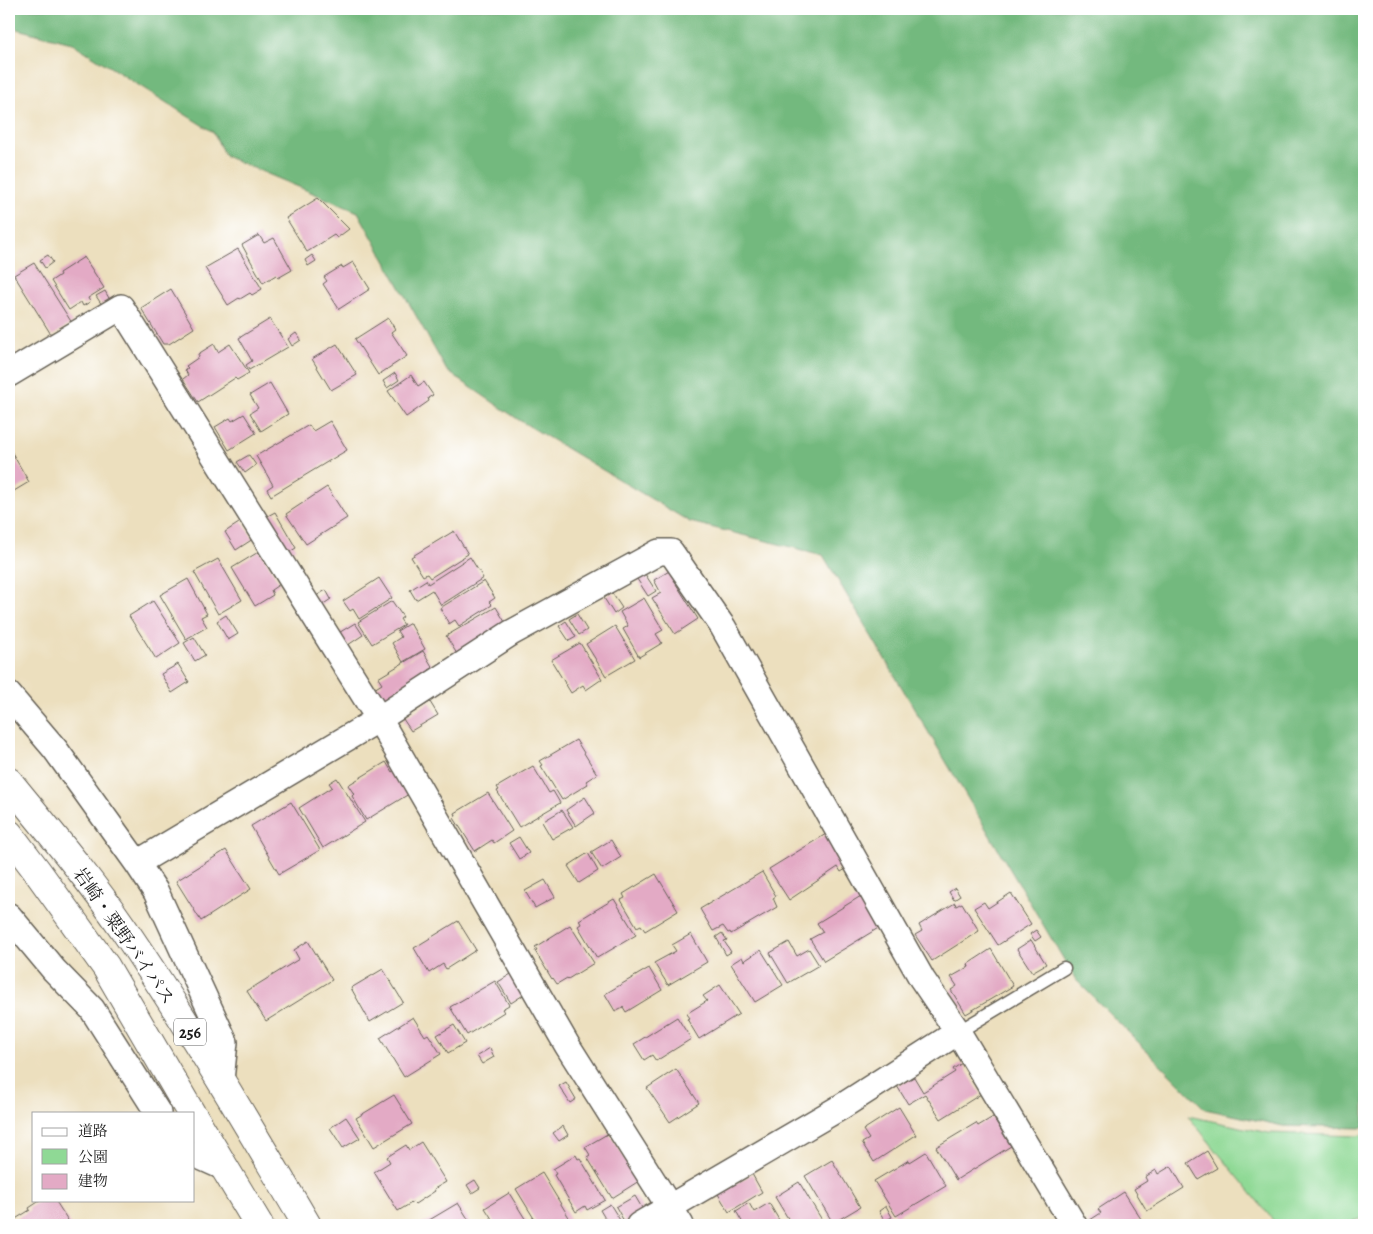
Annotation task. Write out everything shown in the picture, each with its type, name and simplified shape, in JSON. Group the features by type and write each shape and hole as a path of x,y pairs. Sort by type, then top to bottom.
{"highway":[{"name":"岩崎・粟野バイパス","path":"9,782 61,846 122,927 222,1080 307,1225"},
{"name":"岩崎・粟野バイパス","path":"9,834 106,967 191,1112"},
{"path":"195,1119 259,1225"}],"street":[{"path":"9,374 121,307 379,719 567,1045 675,1216"},
{"path":"137,863 379,719 511,633 659,552 671,552 723,627 922,979 958,1032 1074,1225"},
{"path":"9,695 55,749 156,892 225,1042 222,1080"},
{"path":"13,928 92,1010 157,1112"},
{"path":"639,1225 675,1216 958,1032"},
{"path":"195,1154 223,1167"}],"lane":[{"path":"958,1032 1064,968"}],"green space":[{"path":"9,9 1364,9 1364,1126 1360,1128 1283,1126 1205,1109 1076,980 823,555 690,522 519,420 447,371 358,212 225,156 213,132 72,43 17,29 9,23"},
{"path":"1188,1116 1269,1133 1357,1136 1364,1134 1364,1218 1339,1225 1277,1225"}],"building":[{"path":"318,198 349,229 337,238 334,235 307,252 286,218"},
{"path":"259,235 264,243 274,238 292,270 278,278 276,275 263,283 242,245"},
{"path":"238,249 262,289 252,295 250,293 239,298 228,305 205,268"},
{"path":"48,255 53,262 45,268 40,260"},
{"path":"312,255 316,261 308,266 305,260"},
{"path":"84,257 104,288 88,298 90,302 83,306 81,302 69,310 51,281 60,275 59,273"},
{"path":"353,262 370,289 339,309 323,284 327,281 324,277 342,266 343,268"},
{"path":"34,263 72,323 52,336 14,275"},
{"path":"171,289 194,328 169,344 163,344 141,308"},
{"path":"105,291 110,300 102,305 96,296"},
{"path":"388,318 395,329 391,332 407,356 378,375 355,339"},
{"path":"270,319 288,347 249,370 246,365 252,361 239,338"},
{"path":"296,333 301,340 292,346 288,339"},
{"path":"214,344 218,352 230,344 249,373 237,380 235,378 198,402 183,379 188,375 185,370 188,368 186,366 199,357 198,354"},
{"path":"337,344 357,375 331,390 312,359"},
{"path":"395,373 399,380 387,388 383,381"},
{"path":"411,375 418,386 424,382 433,395 428,398 429,401 406,417 388,391"},
{"path":"270,383 288,414 261,431 250,413 258,408 250,395"},
{"path":"244,414 256,433 229,450 215,427 230,418 232,421"},
{"path":"330,421 347,450 271,496 267,489 273,485 256,456 309,425 313,431"},
{"path":"11,451 29,482 9,494 9,452"},
{"path":"249,455 256,465 245,473 237,462"},
{"path":"327,487 347,518 306,544 286,514"},
{"path":"275,512 296,548 286,554 264,518"},
{"path":"242,521 253,539 236,550 225,532"},
{"path":"454,531 468,554 430,578 427,574 423,576 411,557"},
{"path":"260,551 280,584 271,590 273,595 255,606 232,568"},
{"path":"470,557 483,578 441,605 432,590 416,600 410,590 426,580 428,584"},
{"path":"218,559 242,600 218,614 194,572"},
{"path":"671,570 679,582 676,584 698,619 675,634 652,598 661,593 654,580"},
{"path":"645,574 656,591 648,596 637,579"},
{"path":"379,578 392,598 359,619 353,609 350,611 343,601"},
{"path":"188,579 207,614 201,617 207,627 186,639 160,595"},
{"path":"484,581 495,598 489,602 492,605 459,626 455,620 449,624 440,608"},
{"path":"326,590 331,599 319,607 313,598"},
{"path":"612,593 622,608 614,614 604,598"},
{"path":"644,598 663,630 656,634 662,643 639,657 623,629 628,626 620,612"},
{"path":"153,601 180,643 156,659 129,616"},
{"path":"392,601 403,617 400,619 404,625 372,644 358,622"},
{"path":"496,607 508,627 457,654 446,636"},
{"path":"577,614 587,630 579,635 569,619"},
{"path":"226,615 238,634 228,640 217,621"},
{"path":"566,621 576,637 569,641 559,626"},
{"path":"355,623 363,635 345,647 337,634"},
{"path":"410,623 425,649 403,662 392,643 401,637 397,631"},
{"path":"615,626 635,659 606,676 586,644"},
{"path":"194,637 205,655 195,661 184,643"},
{"path":"580,643 602,679 586,690 583,685 571,693 551,660"},
{"path":"423,651 433,668 429,670 432,675 383,704 374,689 382,684 378,678"},
{"path":"178,664 189,682 172,693 161,674"},
{"path":"430,702 438,715 411,731 403,719"},
{"path":"576,740 597,774 586,781 588,784 562,800 541,766 543,765 540,761"},
{"path":"386,762 392,772 395,770 409,794 366,820 348,785"},
{"path":"533,766 549,793 553,791 560,803 519,827 497,791 499,790 497,787"},
{"path":"337,778 365,822 323,848 299,808 332,787 329,783"},
{"path":"488,793 512,831 494,843 492,840 475,851 454,818 456,816 455,813"},
{"path":"585,797 595,813 576,826 566,810"},
{"path":"291,802 320,850 279,874 251,826"},
{"path":"562,810 573,827 552,839 542,822"},
{"path":"826,834 846,869 841,872 838,867 789,900 769,869"},
{"path":"519,837 529,853 519,859 509,843"},
{"path":"611,840 621,857 602,869 591,852"},
{"path":"226,850 251,889 201,921 176,881"},
{"path":"588,853 598,871 579,883 568,866"},
{"path":"762,872 776,896 773,898 777,907 731,934 723,926 713,931 700,909"},
{"path":"656,874 678,911 645,931 641,925 637,927 621,900 625,898 623,894"},
{"path":"545,880 555,897 535,908 525,891"},
{"path":"955,888 960,896 954,900 949,892"},
{"path":"1011,893 1031,924 998,945 974,908 984,902 988,908"},
{"path":"861,896 880,927 824,961 810,939 823,932 817,923"},
{"path":"614,899 636,935 597,958 578,926 581,924 579,920"},
{"path":"955,903 956,906 962,903 979,931 932,961 915,935 922,931 919,925"},
{"path":"458,921 476,950 446,969 443,964 429,973 414,948"},
{"path":"570,925 594,963 557,984 535,951 537,950 535,947"},
{"path":"1036,930 1041,937 1035,941 1030,934"},
{"path":"722,933 727,940 724,941 731,952 726,955 716,937"},
{"path":"691,934 707,962 668,985 654,963 676,951 672,945"},
{"path":"1031,940 1046,964 1032,972 1017,949"},
{"path":"308,941 332,980 266,1021 247,991 299,959 294,950"},
{"path":"789,942 797,956 809,949 819,965 788,983 770,953"},
{"path":"991,949 1013,986 966,1014 951,990 957,986 951,977 969,967 968,964"},
{"path":"761,950 783,985 755,1002 731,964 742,957 744,961"},
{"path":"649,968 662,990 626,1012 623,1007 615,1011 605,994"},
{"path":"383,969 403,1002 370,1022 351,988"},
{"path":"516,971 528,992 511,1003 498,982"},
{"path":"495,981 509,1005 502,1009 504,1012 467,1035 450,1007"},
{"path":"720,985 739,1014 699,1039 686,1014 707,1001 703,996"},
{"path":"413,1017 425,1036 428,1034 441,1054 404,1077 380,1038"},
{"path":"677,1017 691,1039 656,1061 652,1055 644,1060 634,1044"},
{"path":"454,1025 465,1043 448,1053 437,1035"},
{"path":"490,1048 494,1057 482,1064 477,1056"},
{"path":"962,1063 981,1094 941,1119 925,1094 908,1104 897,1086 914,1077 923,1092 955,1072 953,1069"},
{"path":"676,1069 699,1103 670,1122 647,1088"},
{"path":"566,1082 576,1099 570,1103 559,1086"},
{"path":"394,1095 412,1124 374,1147 356,1118"},
{"path":"899,1107 916,1135 874,1162 862,1143 869,1139 863,1130"},
{"path":"346,1117 360,1138 343,1148 330,1128"},
{"path":"993,1117 1011,1146 956,1180 936,1147 976,1123 978,1126"},
{"path":"563,1126 568,1135 559,1141 553,1133"},
{"path":"609,1133 639,1181 612,1198 587,1157 590,1155 585,1147"},
{"path":"421,1142 446,1182 415,1204 413,1202 398,1211 374,1172 390,1162 387,1157 406,1145 409,1150"},
{"path":"1207,1151 1217,1168 1198,1179 1188,1163"},
{"path":"926,1152 946,1186 896,1216 874,1181"},
{"path":"576,1155 578,1159 580,1158 605,1200 587,1210 585,1206 576,1212 554,1175 556,1174 553,1169"},
{"path":"832,1160 860,1207 833,1223 805,1176"},
{"path":"1171,1166 1184,1188 1147,1211 1134,1189 1147,1181 1145,1177 1156,1170 1158,1174"},
{"path":"542,1173 570,1219 561,1225 538,1225 516,1189"},
{"path":"752,1174 762,1192 729,1212 718,1194"},
{"path":"475,1180 480,1188 472,1193 467,1185"},
{"path":"799,1182 825,1225 792,1225 775,1197"},
{"path":"1124,1192 1141,1219 1131,1225 1089,1225 1087,1222 1101,1213 1098,1209"},
{"path":"509,1193 529,1225 496,1225 485,1208"},
{"path":"635,1196 645,1213 625,1223 616,1207"},
{"path":"38,1202 56,1202 71,1225 9,1225 9,1223 30,1210 29,1208"},
{"path":"458,1203 472,1225 421,1225"},
{"path":"749,1203 754,1212 769,1203 782,1225 744,1225 736,1211"},
{"path":"610,1204 623,1225 609,1225 600,1210"},
{"path":"886,1206 892,1217 885,1221 879,1211"}]}
